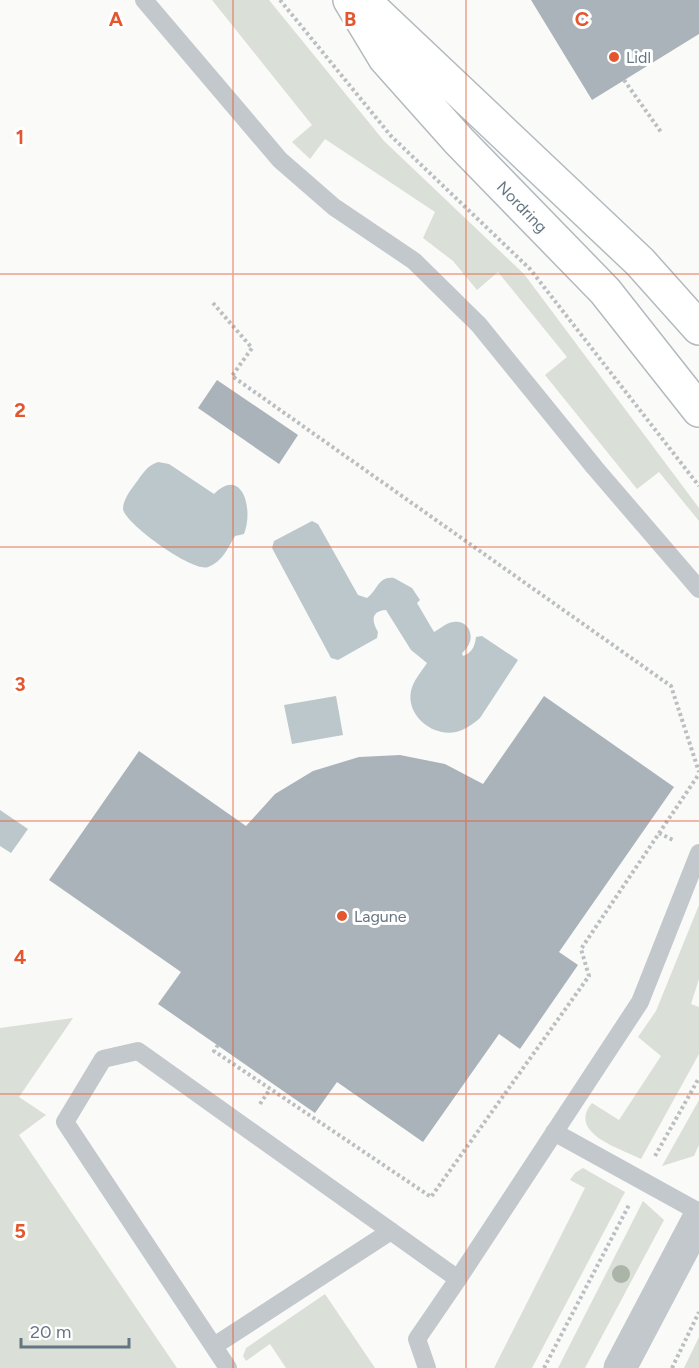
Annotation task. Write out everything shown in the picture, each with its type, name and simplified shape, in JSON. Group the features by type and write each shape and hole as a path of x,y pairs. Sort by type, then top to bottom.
{"main road":[{"name":"Nordring","path":"350,0 385,58 459,141 605,291 699,410"},
{"path":"363,0 640,262 699,328"}],"street":[{"path":"620,1368 699,1218"}],"lane":[{"path":"144,0 280,160 334,207 414,261 479,325 595,468 699,589"},
{"path":"427,1368 417,1339 640,1002 699,852"},
{"path":"228,1368 65,1122 103,1059 138,1051 458,1279"},
{"path":"554,1132 699,1212"},
{"path":"214,1346 391,1231"}],"path":[{"path":"280,0 391,136 530,269 699,486"},
{"path":"624,80 661,132"},
{"path":"213,303 252,348 232,376 670,687 699,773 581,949 589,976 431,1197 214,1051 218,1045"},
{"path":"544,1368 641,1180 699,1078"},
{"path":"258,1108 270,1089"},
{"path":"672,1368 699,1312"}],"shaded area":[{"path":"212,0 269,0 384,141 524,274 699,508 699,521 659,472 637,489 545,375 567,357 498,272 477,290 453,261 423,238 435,212 325,139 310,159 292,142 312,125"},
{"path":"158,462 169,464 214,494 232,485 243,494 247,513 244,534 235,536 224,554 213,565 200,567 175,555 147,536 123,509 127,496 145,471"},
{"path":"312,521 318,524 358,595 367,598 381,581 394,578 412,588 420,600 417,603 434,632 453,622 459,622 468,627 471,637 467,648 462,653 463,656 473,649 476,637 482,636 518,660 480,718 472,725 463,730 447,733 430,728 417,716 413,709 411,691 415,680 427,663 411,650 386,610 377,612 374,618 378,632 377,638 338,660 331,658 272,548 274,541"},
{"path":"336,696 343,735 292,744 284,705"},
{"path":"0,810 28,829 11,853 0,846"},
{"path":"699,905 699,979 691,1004 699,1007 699,1054 641,1159 599,1138 586,1123 586,1114 592,1103 619,1120 661,1056 638,1037 656,1011"},
{"path":"73,1018 19,1097 46,1115 19,1135 177,1368 0,1368 0,1028"},
{"path":"699,1100 699,1145 694,1156 662,1166"},
{"path":"583,1168 625,1192 532,1368 494,1368 585,1188 570,1180"},
{"path":"643,1201 664,1220 585,1368 558,1368"},
{"path":"325,1294 375,1368 286,1368 270,1344 246,1361 243,1356 246,1348"},
{"path":"699,1337 699,1368 684,1368"}],"building":[{"name":"Lidl","path":"531,0 699,0 699,34 592,100"},
{"path":"217,380 298,435 279,464 198,408"},
{"name":"Lagune","path":"544,696 674,787 559,952 578,965 520,1049 499,1034 423,1142 337,1082 315,1113 158,1004 181,972 49,880 139,751 246,826 275,794 313,771 359,757 400,755 445,764 483,784"}],"place":[{"name":"Lidl","path":"614,57"},
{"name":"Lagune","path":"342,916"}]}
